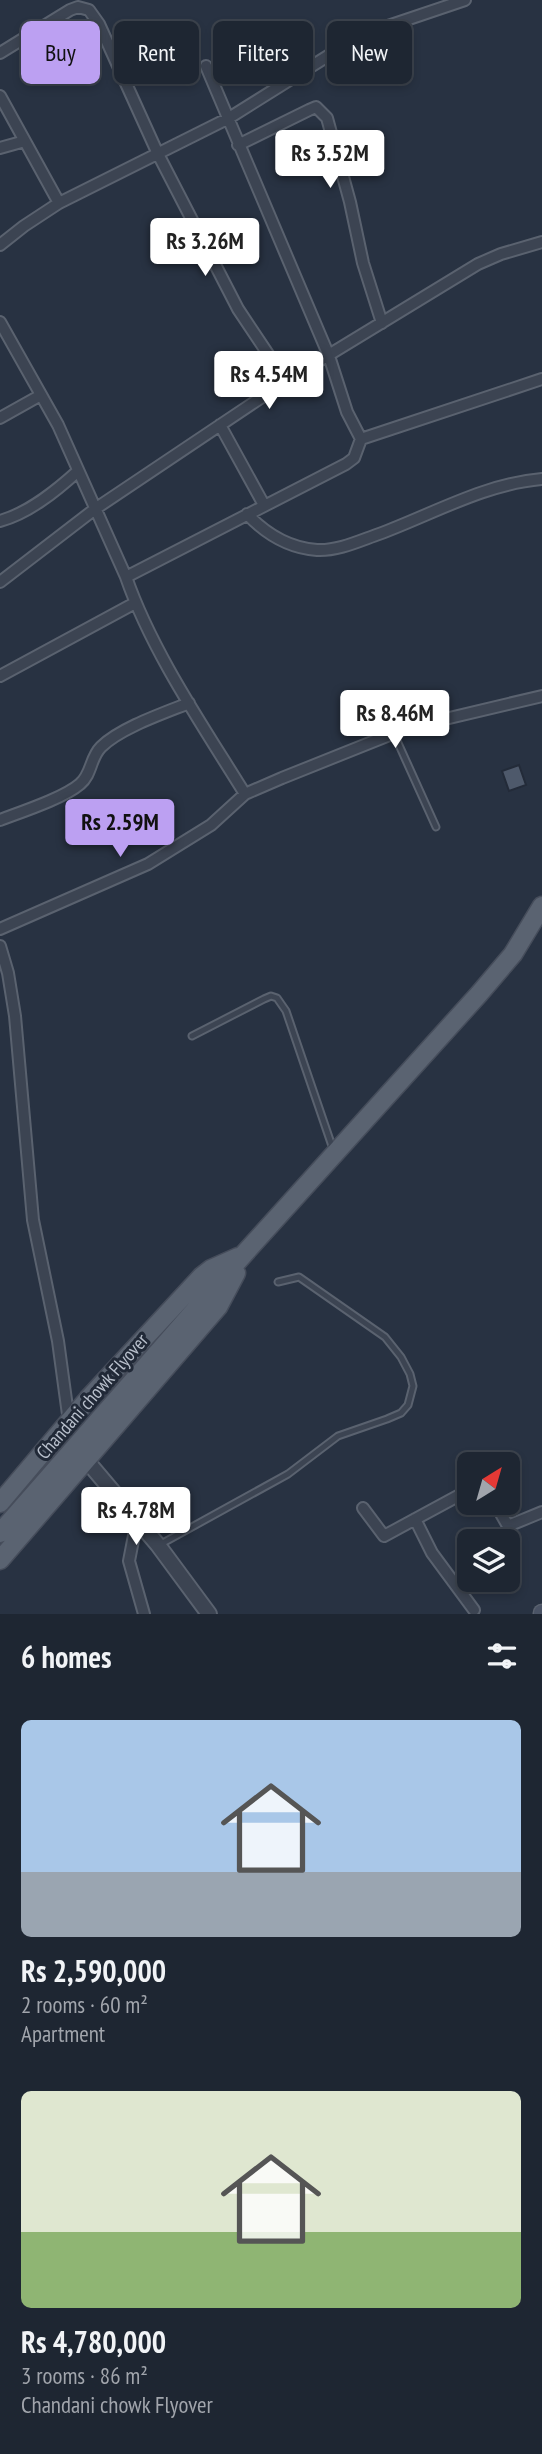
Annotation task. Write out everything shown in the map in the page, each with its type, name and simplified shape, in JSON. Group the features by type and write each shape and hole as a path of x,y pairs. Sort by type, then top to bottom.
{"main road":[{"path":"513,954 542,906"},
{"path":"513,954 542,933"},
{"name":"Chandani chowk Flyover","path":"0,1533 244,1254 513,954"},
{"path":"0,1503 69,1422 202,1276 244,1254"},
{"path":"0,1560 218,1307 233,1282 244,1254"}],"street":[{"path":"0,245 59,204 229,118 347,44 388,26 465,0"},
{"path":"0,52 76,4 89,10 99,24 159,154 238,309 286,381"},
{"path":"126,577 354,458 361,439 347,412 329,356 206,66"},
{"path":"0,96 59,204"},
{"path":"238,145 316,107 327,118 363,262 382,323"},
{"path":"0,148 25,141"},
{"path":"0,582 95,509 286,381 478,264 542,242"},
{"path":"0,322 58,425 135,603 189,703 245,794"},
{"path":"361,439 542,379"},
{"path":"0,418 41,395"},
{"path":"220,425 264,505"},
{"path":"0,520 10,518 56,491 78,471"},
{"path":"247,514 270,536 317,550 336,548 404,524 488,489 542,479"},
{"path":"0,676 135,603"},
{"path":"0,929 149,864 211,825 245,794 306,767 394,733 447,717 542,696"},
{"path":"0,820 79,786 89,773 96,753 105,743 151,718 189,703"},
{"path":"0,946 4,975 15,1016 33,1220 58,1341 69,1422"},
{"path":"88,1461 158,1545 209,1614"},
{"path":"363,1508 384,1535 457,1496"},
{"path":"502,1516 508,1526 542,1513"},
{"path":"415,1519 432,1553 474,1610"},
{"path":"137,1520 129,1561 144,1614"}],"lane":[{"path":"394,733 436,827"},
{"path":"192,1036 264,999 271,996 277,998 286,1011 335,1154"},
{"path":"158,1545 288,1474 338,1436 401,1413 408,1405 413,1386 410,1374 401,1357 384,1337 299,1277 278,1282"}],"building":[{"path":"519,765 526,785 509,791 502,771"}]}
